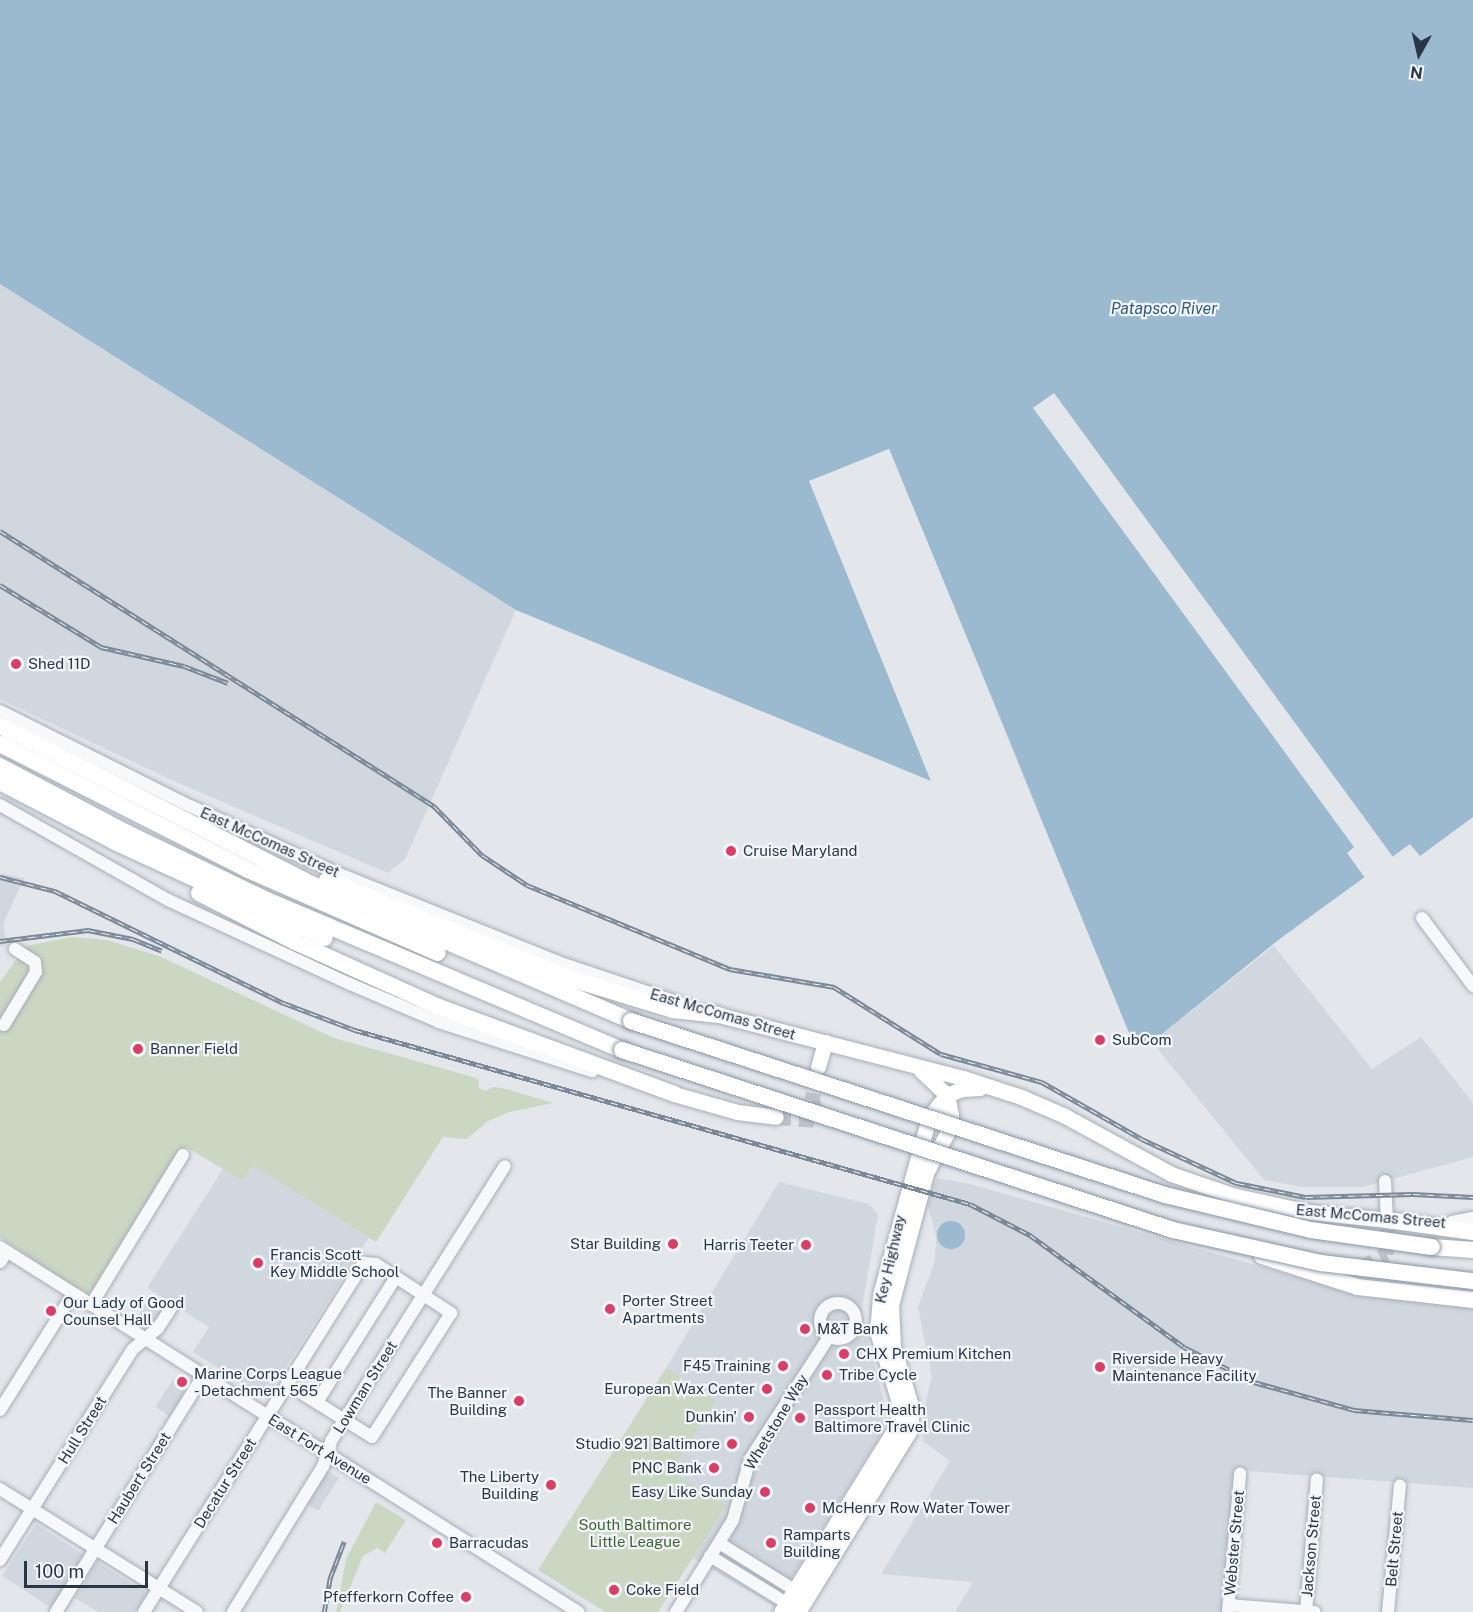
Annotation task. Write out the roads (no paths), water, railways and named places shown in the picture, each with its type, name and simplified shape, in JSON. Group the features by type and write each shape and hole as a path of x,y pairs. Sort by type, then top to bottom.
{"highway":[{"path":"0,726 142,801 386,918 631,1021"},
{"path":"0,744 173,834 354,919 562,1000 1195,1203 1322,1232 1473,1250"},
{"path":"0,766 125,832 280,906 622,1050"},
{"path":"0,782 119,844 409,975 532,1023 622,1050 1173,1230 1321,1263 1473,1281"},
{"path":"142,801 542,968 673,1010 719,1015"},
{"path":"119,844 231,911 370,977 498,1031 674,1094"},
{"path":"1388,1224 1473,1232"},
{"path":"1261,1256 1358,1287 1473,1300"}],"main road":[{"name":"East McComas Street","path":"719,1015 998,1090 1048,1108 1145,1161 1202,1186 1300,1211 1388,1224 1452,1222 1473,1224"},
{"path":"818,1067 825,1042"},
{"path":"911,1065 931,1077 947,1095 968,1087 998,1090"},
{"path":"674,1094 737,1112 776,1117"},
{"name":"Key Highway","path":"795,1604 897,1426 899,1402 878,1332 880,1295 925,1126 947,1095"},
{"name":"Key Highway","path":"795,1604 910,1430 912,1408 893,1346 891,1305 926,1173 949,1127 947,1095"}],"street":[{"name":"East McComas Street","path":"0,711 190,806 337,873 594,975 719,1015"},
{"path":"0,805 168,900 380,997 499,1043 674,1094"},
{"path":"1422,918 1471,979"},
{"path":"4,1025 36,972 35,962 15,949"},
{"path":"91,1305 183,1155"},
{"name":"Lowman Street","path":"233,1612 345,1420 505,1166"},
{"path":"1385,1180 1388,1224"},
{"path":"1452,1222 1473,1218"},
{"name":"East Fort Avenue","path":"2,1254 74,1294 578,1612"},
{"name":"Decatur Street","path":"144,1612 364,1263 376,1264 396,1277"},
{"path":"303,1394 372,1437 451,1313 396,1277 317,1402"},
{"path":"0,1410 74,1294"},
{"name":"Hull Street","path":"0,1560 133,1349 158,1328 171,1308"},
{"name":"Whetstone Way","path":"676,1612 736,1512 750,1459 829,1337"},
{"name":"Haubert Street","path":"56,1612 203,1376"},
{"name":"Webster Street","path":"1228,1609 1240,1474"},
{"name":"Jackson Street","path":"1309,1612 1317,1479"},
{"name":"Belt Street","path":"1388,1612 1400,1486"},
{"path":"0,1489 197,1612"},
{"path":"719,1543 795,1604"},
{"path":"710,1556 795,1604"},
{"path":"1228,1609 1309,1612"}],"water":[{"name":"Patapsco River","path":"0,0 1473,0 1473,817 1420,856 1410,844 1281,938 1152,1042 1134,1045 889,449 810,482 931,781 516,610 0,284"},
{"path":"951,1221 961,1225 965,1235 961,1245 951,1249 941,1245 937,1235 941,1225"}],"tunnel":[{"path":"817,1070 812,1100 821,1121"},
{"path":"776,1117 818,1120"},
{"path":"1360,1268 1386,1254 1389,1229"}],"railway":[{"path":"0,531 434,806 482,855 527,885 730,969 834,987 941,1054 1042,1082 1142,1139 1237,1183 1306,1197 1413,1194 1473,1197"},
{"path":"0,585 101,647 184,666 228,683"},
{"path":"0,877 55,891 284,1003 355,1030 970,1204 1030,1235 1184,1347 1254,1382 1354,1410 1473,1420"},
{"path":"0,941 88,930 133,939 162,951"},
{"path":"324,1612 330,1578 344,1542"}],"place":[{"name":"Shed 11D","path":"16,664"},
{"name":"Cruise Maryland","path":"731,851"},
{"name":"SubCom","path":"1100,1040"},
{"name":"Banner Field","path":"138,1049"},
{"name":"Star Building","path":"673,1244"},
{"name":"Harris Teeter","path":"806,1245"},
{"name":"Francis Scott Key Middle School","path":"258,1263"},
{"name":"Porter Street Apartments","path":"610,1309"},
{"name":"Our Lady of Good Counsel Hall","path":"51,1311"},
{"name":"M&T Bank","path":"805,1329"},
{"name":"CHX Premium Kitchen","path":"844,1354"},
{"name":"F45 Training","path":"783,1366"},
{"name":"Riverside Heavy Maintenance Facility","path":"1100,1367"},
{"name":"Tribe Cycle","path":"827,1375"},
{"name":"Marine Corps League - Detachment 565","path":"182,1382"},
{"name":"European Wax Center","path":"767,1389"},
{"name":"The Banner Building","path":"519,1401"},
{"name":"Dunkin'","path":"749,1417"},
{"name":"Passport Health Baltimore Travel Clinic","path":"800,1418"},
{"name":"Studio 921 Baltimore","path":"732,1444"},
{"name":"PNC Bank","path":"714,1468"},
{"name":"The Liberty Building","path":"551,1485"},
{"name":"Easy Like Sunday","path":"765,1492"},
{"name":"McHenry Row Water Tower","path":"810,1508"},
{"name":"Barracudas","path":"437,1543"},
{"name":"Ramparts Building","path":"771,1543"},
{"name":"Coke Field","path":"614,1590"},
{"name":"Pfefferkorn Coffee","path":"466,1597"}],"park label":[{"name":"South Baltimore Little League","path":"635,1532"}]}
